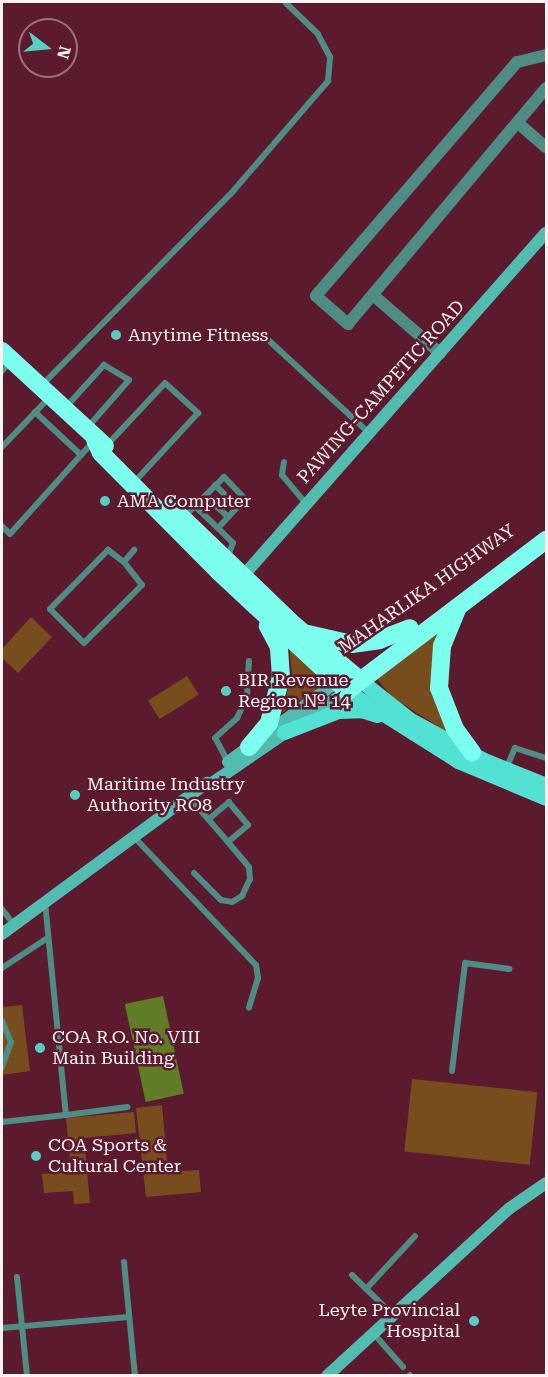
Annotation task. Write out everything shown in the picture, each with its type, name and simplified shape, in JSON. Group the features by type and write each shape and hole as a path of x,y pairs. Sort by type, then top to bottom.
{"highway":[{"name":"MAHARLIKA HIGHWAY","path":"5,361 45,391 63,410 139,477 189,512 227,560 294,625 347,682"},
{"name":"MAHARLIKA HIGHWAY","path":"95,439 101,453 161,520 262,614 347,682"},
{"name":"MAHARLIKA HIGHWAY","path":"347,682 410,628 546,530"},
{"name":"MAHARLIKA HIGHWAY","path":"347,682 546,540"},
{"path":"460,603 442,646 439,688 455,729 472,752"},
{"path":"249,747 269,723 281,673 279,647 262,614"},
{"path":"294,625 311,636 352,644 379,640 410,628"}],"main road":[{"path":"347,682 385,717 458,761 546,798"},
{"path":"347,682 409,719 505,770 546,785"},
{"path":"285,732 338,711 361,710 385,717"}],"street":[{"path":"546,55 517,62 316,296 348,324 546,88"},
{"path":"518,123 546,147"},
{"name":"PAWING-CAMPETIC ROAD","path":"244,575 546,233"},
{"path":"373,295 440,353"},
{"path":"2,934 207,783 212,783 285,732 347,682"},
{"path":"207,783 208,776 347,682"},
{"path":"327,1376 510,1208 546,1183"}],"lane":[{"path":"2,447 35,412 45,391 234,190 328,81 330,57 318,34 285,2"},
{"path":"264,336 369,433"},
{"path":"63,410 104,365 129,380 95,439"},
{"path":"2,526 10,534 95,439 165,382 198,413 139,477"},
{"path":"35,412 81,455"},
{"path":"284,462 282,475 306,504"},
{"path":"218,528 245,499 224,477 189,512 218,528 233,543 227,560"},
{"path":"215,485 238,507"},
{"path":"205,496 228,517"},
{"path":"108,550 124,562 142,585 84,643 50,609 108,550"},
{"path":"124,562 134,550"},
{"path":"228,762 215,738 237,718 247,697 249,661"},
{"path":"505,770 515,748 546,758"},
{"path":"189,797 249,867 250,879 242,896 232,902 221,900 194,873"},
{"path":"209,819 229,802 248,825 228,842"},
{"path":"134,837 256,965 258,978 249,1008"},
{"path":"45,902 46,939 66,1115"},
{"path":"2,909 14,924"},
{"path":"2,968 46,939"},
{"path":"452,1071 465,963 510,969"},
{"path":"2,1021 11,1042 2,1067"},
{"path":"2,1122 127,1107"},
{"path":"366,1289 415,1236"},
{"path":"124,1262 135,1376"},
{"path":"352,1275 393,1315"},
{"path":"17,1277 27,1376"},
{"path":"2,1328 129,1317"},
{"path":"373,1333 403,1367"}],"shaded area":[{"path":"31,617 52,637 18,673 2,658 2,649"},
{"path":"438,629 447,730 445,731 392,697 378,680 378,674"},
{"path":"289,646 320,677 320,683 316,690 282,713 292,673"},
{"path":"187,676 199,695 160,719 148,700"},
{"path":"163,996 184,1094 146,1102 125,1004"},
{"path":"22,1005 30,1071 2,1075 2,1007"},
{"path":"412,1079 537,1092 530,1165 404,1152"},
{"path":"162,1105 168,1172 199,1170 201,1192 146,1197 136,1108"},
{"path":"134,1112 136,1133 84,1138 90,1203 74,1204 73,1191 44,1193 42,1174 71,1172 66,1118"}],"place":[{"name":"Anytime Fitness","path":"116,335"},
{"name":"AMA Computer","path":"105,501"},
{"name":"BIR Revenue Region № 14","path":"226,691"},
{"name":"Maritime Industry Authority RO8","path":"75,795"},
{"name":"COA R.O. No. VIII Main Building","path":"40,1048"},
{"name":"COA Sports & Cultural Center","path":"36,1156"},
{"name":"Leyte Provincial Hospital","path":"474,1321"}]}
